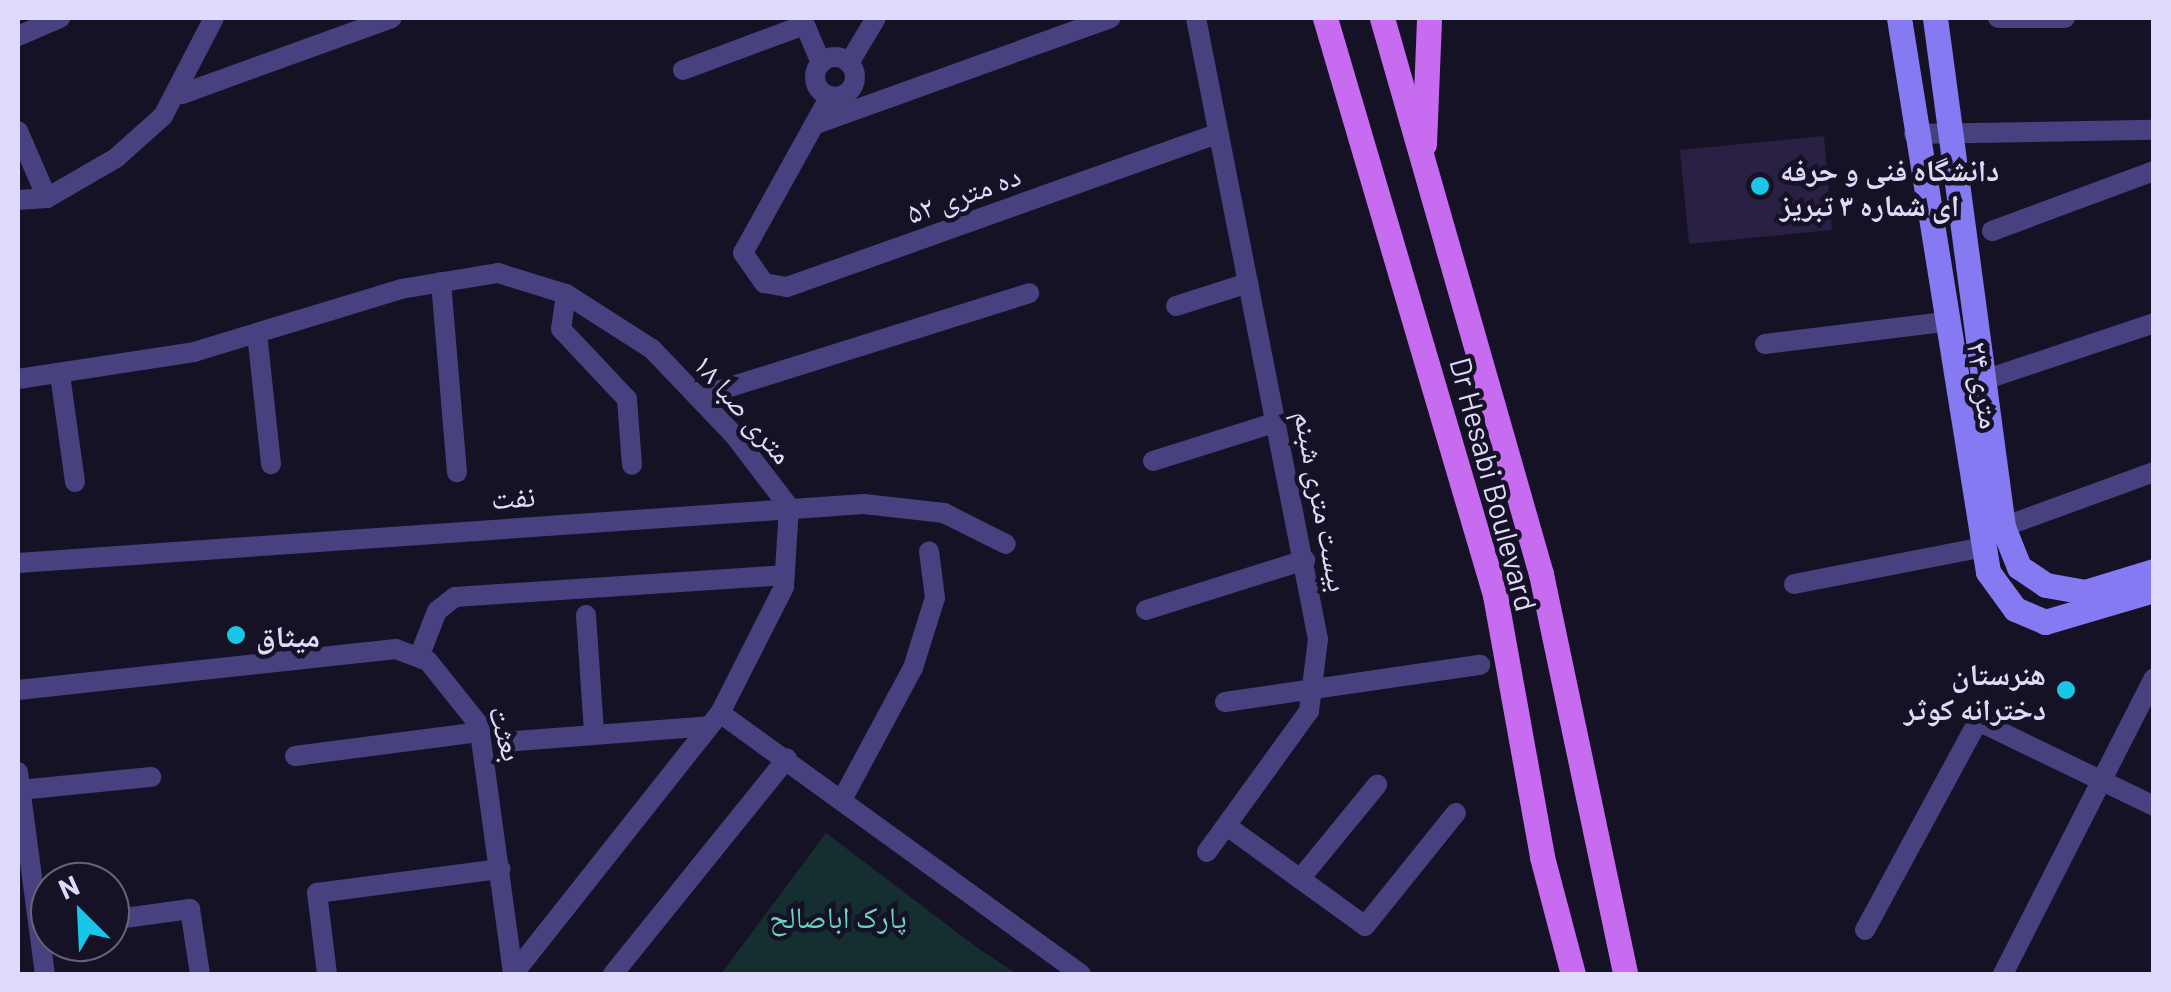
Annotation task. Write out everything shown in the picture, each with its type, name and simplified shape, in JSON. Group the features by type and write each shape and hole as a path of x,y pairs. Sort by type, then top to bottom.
{"main road":[{"name":"Dr Hesabi Boulevard","path":"1326,18 1494,594 1542,858 1573,974"},
{"name":"Dr Hesabi Boulevard","path":"1382,18 1426,189 1541,574 1625,974"},
{"path":"1426,189 1420,82 1428,18"}],"street":[{"path":"18,36 60,18"},
{"path":"18,200 47,198 116,158 182,94 214,18"},
{"path":"182,94 392,18"},
{"path":"816,124 830,96 852,86 849,62 876,18"},
{"path":"816,124 1111,18"},
{"name":"بیست متری شبنم","path":"1196,18 1318,639 1314,690 1285,749 1207,852"},
{"name":"۲۴ متری","path":"1899,18 1980,548 2016,610 2045,622 2154,590"},
{"name":"۲۴ متری","path":"1935,18 2003,527 2019,567 2046,585 2085,592 2154,571"},
{"path":"1998,18 2065,18"},
{"path":"683,70 803,21 821,63 816,82 830,96"},
{"path":"821,63 849,62"},
{"name":"ده متری ۵۲","path":"816,124 743,253 764,283 787,288 1217,134"},
{"path":"1914,134 1948,129 2154,130"},
{"path":"18,132 47,198"},
{"path":"1992,231 2154,172"},
{"name":"متری صبا ۱۸","path":"18,379 60,376 257,333 441,282 498,273 566,294 652,349 698,397 789,508 784,576 715,719 513,974"},
{"path":"441,282 457,472"},
{"path":"1176,306 1248,283"},
{"path":"698,397 1029,293"},
{"path":"566,294 561,329 627,399 632,465"},
{"path":"1765,344 1943,322"},
{"path":"1984,380 2154,323"},
{"path":"257,333 271,464"},
{"path":"60,376 75,482"},
{"path":"1153,461 1276,422"},
{"path":"2003,527 2154,472"},
{"name":"نفت","path":"18,563 789,508 944,513 1006,544"},
{"path":"1794,584 1980,548"},
{"path":"844,796 913,668 934,598 929,552"},
{"path":"1146,610 1305,560"},
{"path":"18,690 172,670 396,649 419,657 437,611 455,597 784,576"},
{"path":"586,615 594,732"},
{"name":"بعثت","path":"419,657 470,704 480,732 513,974"},
{"path":"1225,702 1480,665"},
{"path":"2003,974 2105,782 2154,678"},
{"path":"503,742 715,719 787,758 844,796 1076,973"},
{"path":"1865,930 1978,721 2154,806"},
{"path":"295,756 480,732"},
{"path":"613,974 787,758"},
{"path":"33,862 19,781 152,777"},
{"path":"1300,879 1376,785"},
{"path":"1226,826 1365,926 1456,812"},
{"path":"327,974 317,893 500,868"},
{"path":"130,917 190,909 200,974"}],"green space":[{"name":"پارک اباصالح","path":"826,833 979,949 1017,974 721,974"}],"building":[{"path":"1824,136 1832,230 1689,244 1680,150"}],"place":[{"name":"دانشگاه فنی و حرفه ای شماره ۳ تبریز","path":"1760,186"},
{"name":"میثاق","path":"236,635"},
{"name":"هنرستان دخترانه کوثر","path":"2066,690"}]}
